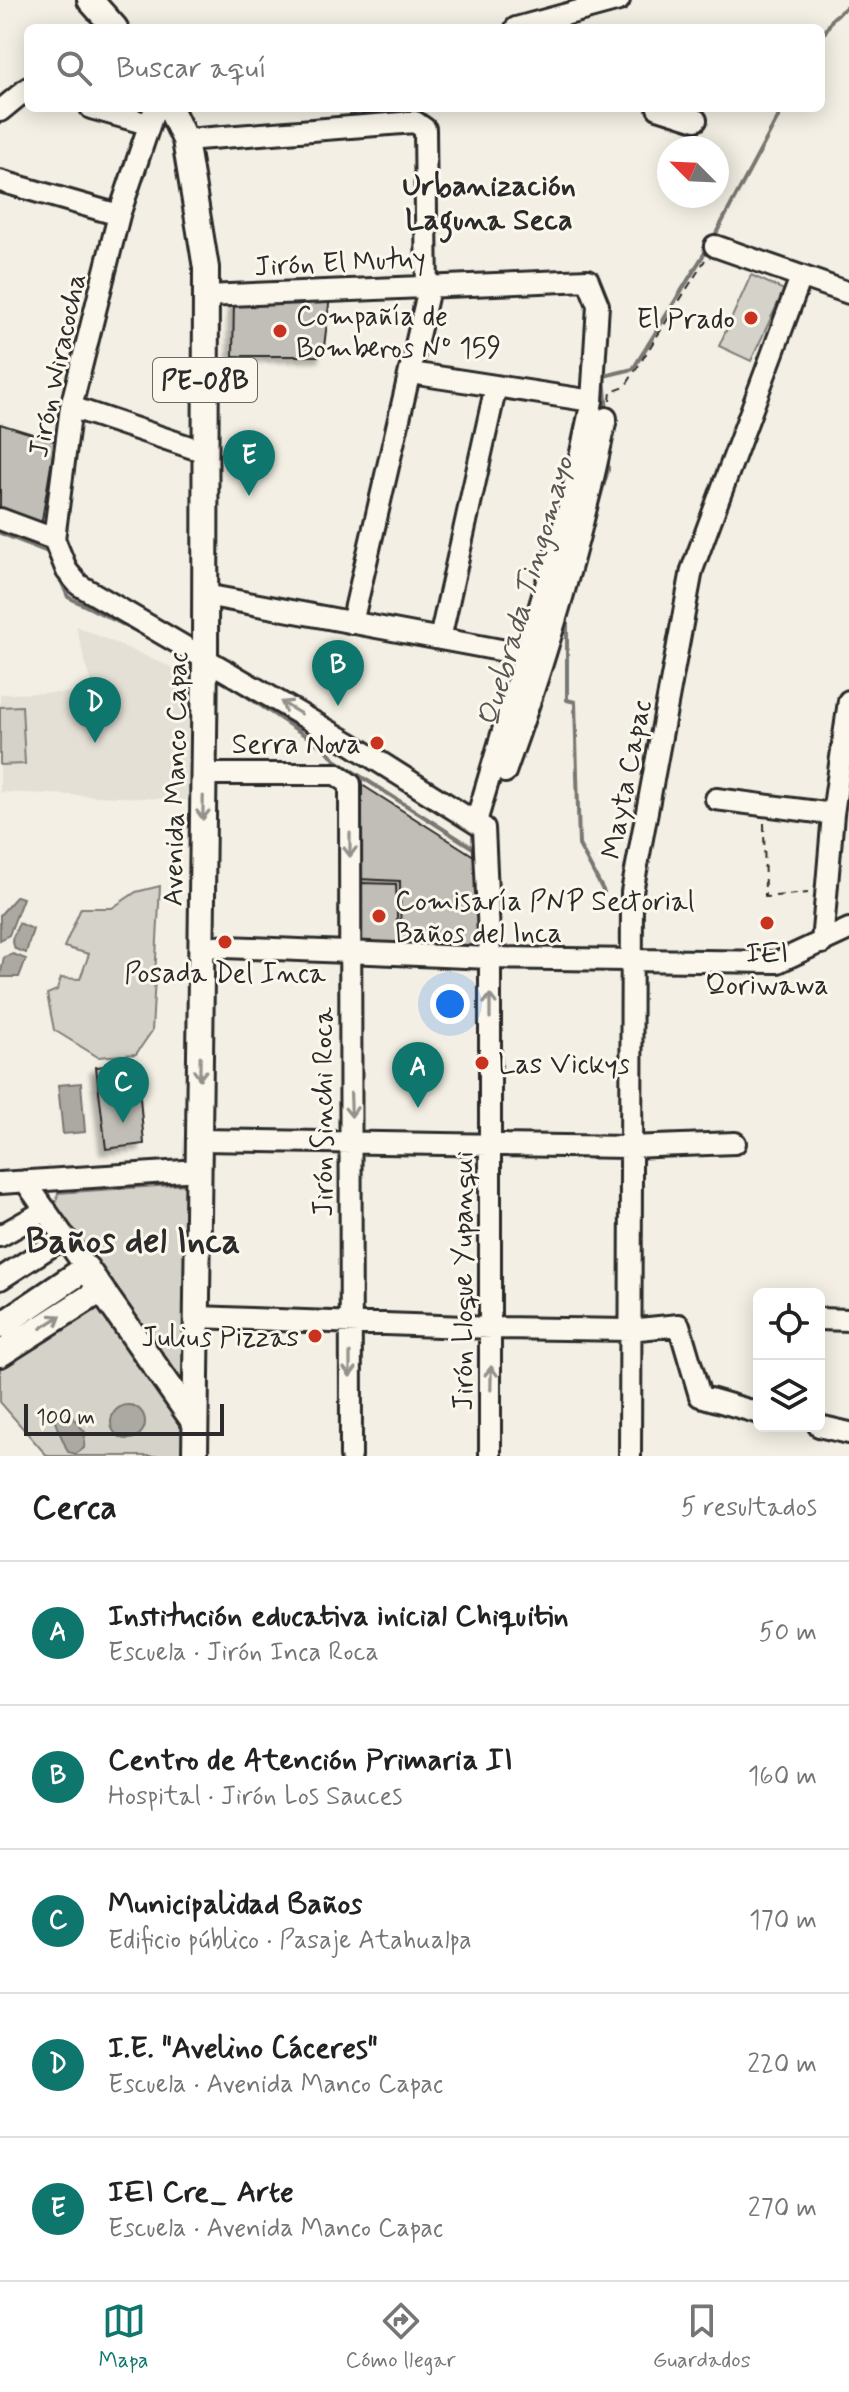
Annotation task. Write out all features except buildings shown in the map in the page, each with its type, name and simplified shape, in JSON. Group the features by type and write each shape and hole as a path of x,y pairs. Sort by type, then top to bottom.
{"main road":[{"path":"90,0 106,24"},
{"name":"Avenida Manco Capac","path":"172,112 185,140 206,268 204,774 195,1456"},
{"path":"0,1326 86,1268 195,1423"},
{"path":"0,1354 101,1290"}],"street":[{"path":"564,22 619,0"},
{"path":"0,111 24,92"},
{"path":"121,112 151,116"},
{"path":"671,112 696,120"},
{"name":"Jirón Wiracocha","path":"54,539 71,407 119,215 151,116"},
{"path":"185,140 421,124 427,136 428,284 411,373 352,623"},
{"path":"0,181 119,215"},
{"path":"715,246 849,293"},
{"name":"Mayta Capac","path":"630,1456 632,892 692,570 801,277"},
{"name":"Jirón El Mutuy","path":"206,296 428,284 588,280 598,305 592,401 570,504 480,825"},
{"path":"411,373 592,401"},
{"path":"440,639 496,386"},
{"path":"71,407 205,452"},
{"path":"0,519 54,539 67,571 79,585 205,665 480,825 535,689 573,560 606,418"},
{"path":"205,595 527,655"},
{"path":"822,943 833,814 849,701"},
{"name":"Jirón Sinchi Roca","path":"204,774 336,774 350,784 351,1456"},
{"path":"716,799 833,814"},
{"name":"Jirón Lloque Yupanqui","path":"480,825 490,958 490,1456"},
{"path":"202,946 490,958 778,962 849,929"},
{"path":"199,1140 352,1144 489,1142 629,1147 735,1143"},
{"path":"0,1183 199,1170"},
{"path":"25,1181 86,1268"},
{"path":"0,1236 46,1210"},
{"path":"0,1279 65,1237"},
{"path":"197,1317 492,1328 629,1330 679,1325 700,1396 753,1411"},
{"path":"825,1319 849,1320"},
{"path":"825,1427 849,1433"}],"path":[{"path":"606,418 611,392 625,387 715,246"},
{"path":"764,806 765,897 826,891"}],"shaded area":[{"name":"El Prado","path":"751,275 784,290 751,361 719,346"},
{"path":"76,626 180,671 189,684 190,800 0,792 0,694 93,692"},
{"path":"22,706 25,764 0,765 0,707"},
{"path":"160,886 152,1031 136,1054 98,1057 54,1030 47,994 57,990 61,978 80,979 89,954 64,947 81,908 112,908 136,892"},
{"path":"17,896 23,898 9,935 0,940 0,915"},
{"path":"19,923 33,929 26,953 15,949 12,939"},
{"path":"13,954 26,959 19,977 0,977 4,957"},
{"path":"81,1083 85,1132 63,1134 58,1085"},
{"path":"188,1184 183,1382 55,1208 58,1193"},
{"path":"90,1295 182,1429 182,1456 47,1456 0,1402 0,1360"},
{"path":"128,1405 140,1410 145,1422 140,1434 128,1439 116,1434 111,1422 116,1410"},
{"path":"63,1410 85,1432 84,1448 76,1454 68,1452 55,1422 55,1415"}],"waterway":[{"name":"Quebrada Tingomayo","path":"825,32 833,18 849,5"},
{"path":"713,239 781,112"},
{"path":"604,376 633,369 709,246"},
{"path":"604,376 607,414"},
{"path":"588,539 608,470 608,454"},
{"path":"0,533 50,553 51,557"},
{"path":"59,576 68,597 154,640"},
{"path":"567,613 567,700 575,702 579,845 604,892"},
{"name":"Quebrada Tingomayo","path":"227,683 327,750 335,760 473,848 476,838"}],"place":[{"name":"El Prado","path":"751,318"},
{"name":"Compañía de Bomberos Nº 159","path":"280,331"},
{"name":"IEI Cre_ Arte","path":"249,496"},
{"name":"Centro de Atención Primaria II","path":"338,706"},
{"name":"I.E. \"Avelino Cáceres\"","path":"95,743"},
{"name":"Serra Nova","path":"377,743"},
{"name":"Comisaría PNP Sectorial Baños del Inca","path":"379,916"},
{"name":"IEI Qoriwawa","path":"767,923"},
{"name":"Posada Del Inca","path":"225,942"},
{"name":"Las Vickys","path":"482,1063"},
{"name":"Institución educativa inicial Chiquitin","path":"418,1108"},
{"name":"Municipalidad Baños","path":"123,1123"},
{"name":"Julius Pizzas","path":"315,1336"}],"district":[{"name":"Urbanización Laguna Seca","path":"489,202"},
{"name":"Baños del Inca","path":"133,1239"}]}
